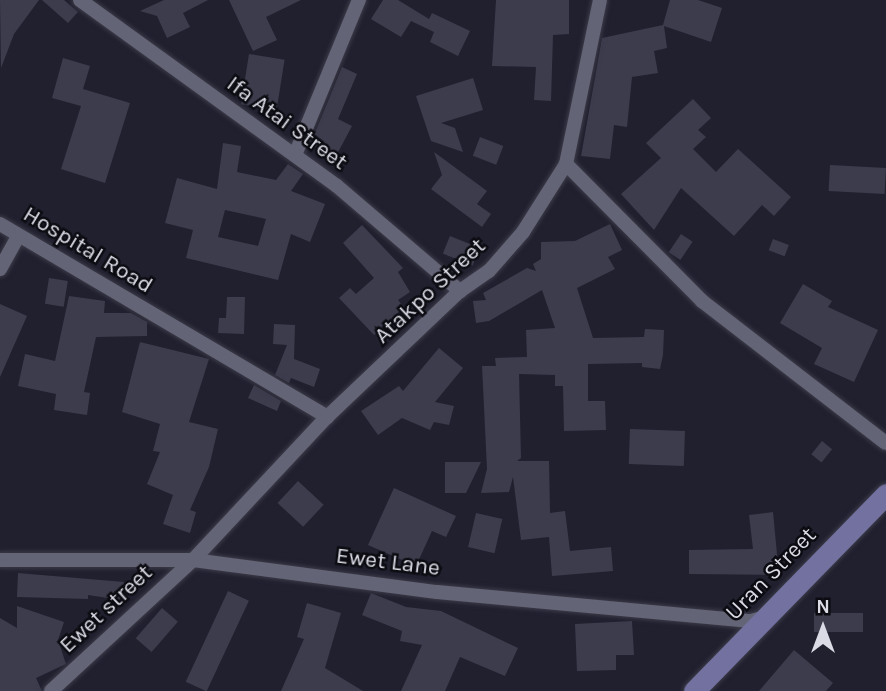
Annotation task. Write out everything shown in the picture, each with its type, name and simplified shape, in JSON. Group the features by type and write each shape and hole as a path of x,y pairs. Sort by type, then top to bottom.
{"street":[{"name":"Ifa Atai Street","path":"80,0 295,155 460,291"},
{"path":"295,155 359,0"},
{"name":"Atakpo Street","path":"193,560 327,417 460,291 489,271 523,232 566,164 600,0"},
{"path":"566,164 693,293 886,443"},
{"name":"Hospital Road","path":"0,224 327,417"},
{"path":"0,269 18,236"},
{"name":"Uran Street","path":"694,691 886,494"},
{"name":"Ewet Lane","path":"0,560 193,560 450,593 751,621 769,615"},
{"name":"Ewet street","path":"52,691 193,560"}],"building":[{"path":"0,0 39,0 14,34 1,68"},
{"path":"42,0 64,0 78,12 68,23"},
{"path":"164,0 208,0 183,13 190,27 167,38 157,16 140,11"},
{"path":"229,0 301,0 266,17 277,40 253,51"},
{"path":"383,0 398,0 429,19 432,13 470,31 458,56 430,42 434,32 411,21 401,37 371,19"},
{"path":"496,0 569,0 569,34 553,35 551,101 534,100 536,67 492,66"},
{"path":"670,0 698,0 722,8 711,42 664,26 667,48 654,51 658,73 632,77 627,127 614,125 610,159 581,156 602,38 663,25"},
{"path":"249,54 285,60 277,110 241,104"},
{"path":"63,58 90,66 83,89 130,103 105,183 61,169 81,106 52,98"},
{"path":"342,67 357,74 338,119 352,126 335,158 310,145"},
{"path":"473,78 483,110 441,123 455,128 463,152 431,141 416,96"},
{"path":"693,99 711,118 698,130 706,137 693,149 716,172 738,149 791,197 774,216 762,205 734,236 681,188 654,230 621,194 661,158 646,143"},
{"path":"480,137 503,146 496,165 473,156"},
{"path":"223,143 241,146 237,172 276,180 288,164 303,174 291,191 325,204 310,242 291,234 278,280 186,258 193,230 165,223 177,178 217,189","holes":["225,210 266,219 258,246 218,237"]},
{"path":"434,152 487,191 477,204 491,214 482,227 431,189 442,175"},
{"path":"830,165 886,168 885,194 829,191"},
{"path":"610,224 622,250 608,257 615,269 577,288 593,338 644,337 645,329 664,330 663,355 660,369 642,367 642,363 588,364 588,401 605,401 606,430 564,431 563,386 555,386 555,375 519,374 521,458 517,461 549,461 550,513 565,511 570,551 611,547 613,571 552,576 549,537 521,540 513,477 509,492 481,493 487,469 482,366 496,366 495,358 527,357 526,330 555,328 542,290 489,321 476,323 473,301 486,300 483,293 527,268 536,271 533,264 541,259 541,242 575,241"},
{"path":"362,225 403,268 398,272 410,292 398,300 404,307 374,335 339,298 350,288 356,294 374,278 343,243"},
{"path":"681,234 693,242 680,260 669,252"},
{"path":"450,236 480,248 473,266 443,254"},
{"path":"773,239 789,245 785,256 769,250"},
{"path":"49,278 68,281 64,307 45,304"},
{"path":"803,284 832,301 828,307 878,330 854,382 814,364 822,348 780,323"},
{"path":"69,296 105,301 104,313 131,313 147,322 147,336 96,337 84,392 90,393 87,415 54,410 56,394 18,386 25,354 55,361"},
{"path":"227,297 245,297 244,334 218,333 219,318 226,318"},
{"path":"0,304 27,316 0,377"},
{"path":"274,324 295,325 294,359 320,369 314,387 291,378 289,383 275,375 287,345 273,344"},
{"path":"140,342 209,359 189,422 218,429 209,467 190,510 196,512 190,533 163,524 173,495 147,484 160,452 153,451 160,424 122,412"},
{"path":"439,348 463,368 435,402 454,406 449,425 434,422 430,430 402,418 378,435 361,411 399,386 403,391"},
{"path":"254,385 281,401 277,411 248,398"},
{"path":"630,429 685,431 684,466 629,464"},
{"path":"822,441 832,449 821,462 811,454"},
{"path":"445,462 481,462 466,493 445,493"},
{"path":"298,481 324,505 303,527 278,503"},
{"path":"394,488 456,516 446,537 432,531 416,566 368,545"},
{"path":"773,512 779,575 689,574 689,550 753,549 749,515"},
{"path":"476,513 502,519 494,553 468,547"},
{"path":"18,573 124,582 121,600 88,595 88,599 17,597"},
{"path":"228,591 249,601 207,691 186,682"},
{"path":"371,593 406,607 441,611 518,648 505,676 460,657 445,691 401,691 422,645 400,641 402,631 362,615"},
{"path":"307,603 341,613 325,668 363,691 281,691 304,639 297,637"},
{"path":"17,606 64,622 58,640 66,664 36,678 42,691 0,691 0,618 17,628"},
{"path":"162,608 178,622 152,652 136,638"},
{"path":"814,613 863,613 863,632 814,632"},
{"path":"632,621 634,655 616,655 616,670 577,671 575,624"},
{"path":"794,650 833,683 826,691 759,691"}]}
